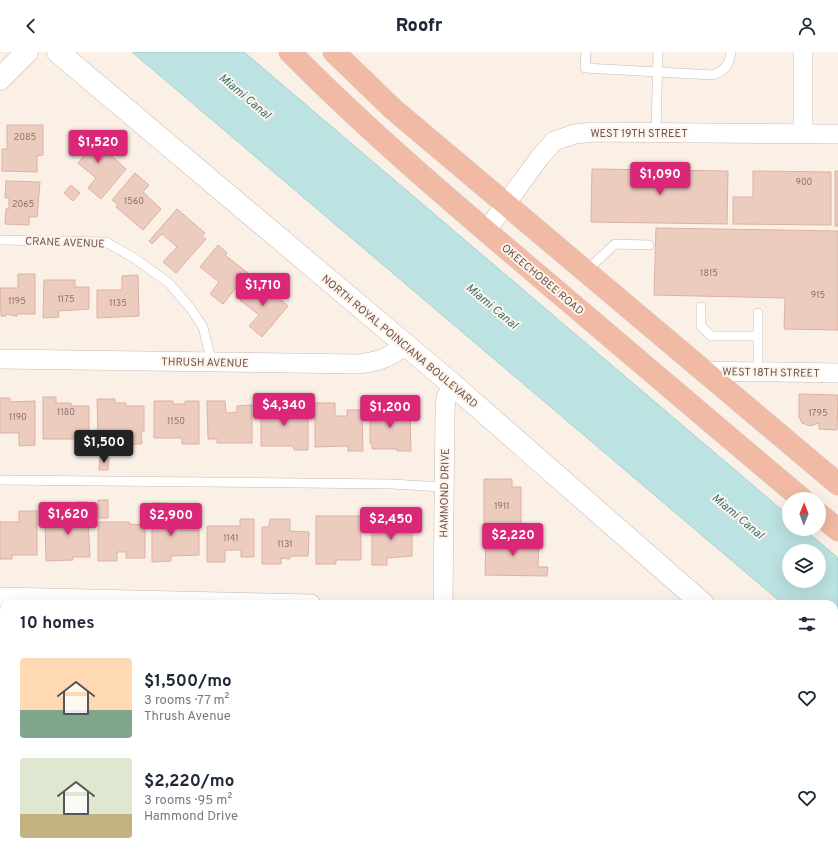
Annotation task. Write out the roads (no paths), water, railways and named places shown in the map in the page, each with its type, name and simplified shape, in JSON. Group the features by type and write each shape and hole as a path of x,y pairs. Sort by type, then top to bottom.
{"highway":[{"name":"OKEECHOBEE ROAD","path":"290,52 330,93 486,231 794,492"},
{"path":"334,52 393,110 838,484"},
{"path":"826,520 838,530"}],"street":[{"path":"0,79 27,52"},
{"name":"NORTH ROYAL POINCIANA BOULEVARD","path":"58,52 452,384 698,600"},
{"path":"803,52 803,133"},
{"name":"WEST 19TH STREET","path":"486,231 554,141 581,133 656,132 838,134"},
{"name":"THRUSH AVENUE","path":"0,359 358,364 382,360 394,354 404,345"},
{"name":"WEST 18TH STREET","path":"704,371 838,373"},
{"name":"HAMMOND DRIVE","path":"443,600 445,405 448,390 452,384"},
{"path":"0,597 134,600"}],"lane":[{"path":"586,52 585,68 713,75 724,71 730,62 730,52"},
{"path":"656,132 658,52"},
{"name":"CRANE AVENUE","path":"0,240 106,242 134,258 169,283 191,308 203,327 212,363"},
{"path":"586,271 615,244 649,245"},
{"path":"701,307 701,326 711,336 758,336"},
{"path":"758,313 758,372"},
{"path":"0,480 391,484 444,487"}],"water":[{"name":"Miami Canal","path":"132,52 244,52 782,510 782,536 812,536 822,544 782,544 782,588 826,588 826,548 838,558 838,600 778,600"}]}
